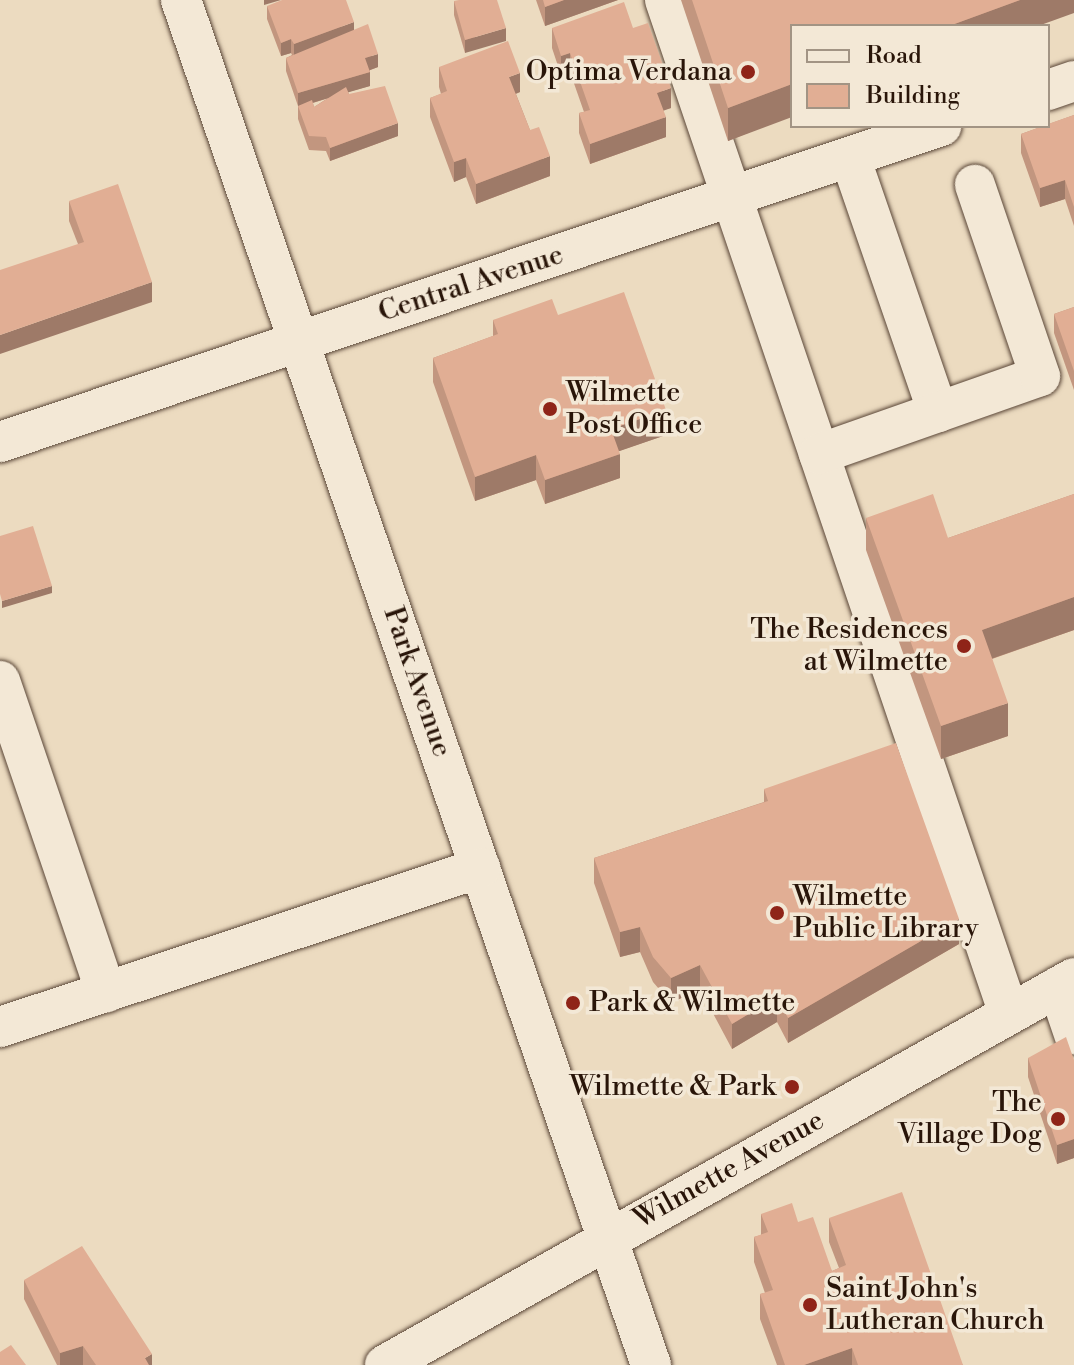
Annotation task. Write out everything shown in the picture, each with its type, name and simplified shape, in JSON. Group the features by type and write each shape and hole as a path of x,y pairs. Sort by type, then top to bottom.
{"street":[{"name":"Park Avenue","path":"181,0 651,1365"},
{"path":"665,0 1009,1014"},
{"path":"1050,89 1074,81"},
{"name":"Central Avenue","path":"0,442 935,128"},
{"path":"850,157 938,412"},
{"path":"819,454 1040,376 975,185"},
{"path":"0,681 106,992"},
{"path":"0,1027 480,868"},
{"path":"1066,983 1074,1034"},
{"name":"Wilmette Avenue","path":"385,1365 1066,983"}],"building":[{"path":"282,0 346,0 354,22 294,44 291,39 281,43 267,6"},
{"path":"497,0 506,28 465,40 454,1"},
{"path":"543,0 564,0 545,7"},
{"name":"Optima Verdana","path":"692,0 1020,0 954,24 790,24 790,85 728,108"},
{"path":"624,2 633,28 648,23 671,88 657,93 666,117 590,144 579,113 590,110 570,53 561,56 552,28"},
{"path":"368,24 378,54 365,58 370,72 298,93 286,58"},
{"path":"508,41 520,73 509,77 530,130 539,127 550,156 476,184 466,158 454,162 430,98 447,91 439,67"},
{"path":"385,86 398,123 330,148 326,137 309,136 298,106 312,100 314,107 346,87 349,94"},
{"path":"1074,115 1074,207 1065,180 1040,188 1021,134 1038,128 1050,128 1050,123"},
{"path":"118,184 152,282 0,335 0,270 84,242 69,201"},
{"name":"Wilmette Post Office","path":"624,292 666,410 611,429 620,454 545,480 536,455 475,477 433,358 498,334 493,320 552,299 558,315"},
{"path":"1074,307 1074,371 1054,314"},
{"name":"The Residences at Wilmette","path":"933,494 948,538 1074,494 1074,597 982,630 1008,703 941,726 866,518"},
{"path":"33,526 52,586 2,601 0,536"},
{"name":"Wilmette Public Library","path":"896,743 959,919 788,1018 777,997 732,1024 700,965 671,978 653,957 640,927 620,932 594,858 768,801 764,789"},
{"name":"The Village Dog","path":"1066,1037 1074,1060 1074,1139 1057,1145 1028,1058"},
{"path":"902,1192 963,1365 858,1365 852,1348 804,1365 785,1365 760,1294 773,1290 754,1237 768,1232 761,1214 792,1203 798,1222 813,1217 832,1271 846,1265 829,1218"},
{"path":"82,1246 152,1354 145,1358 149,1365 96,1365 83,1346 60,1353 24,1280"},
{"path":"11,1345 26,1365 0,1365 0,1352"}],"place":[{"name":"Optima Verdana","path":"748,72"},
{"name":"Wilmette Post Office","path":"550,409"},
{"name":"The Residences at Wilmette","path":"964,646"},
{"name":"Wilmette Public Library","path":"777,913"},
{"name":"Park & Wilmette","path":"573,1003"},
{"name":"Wilmette & Park","path":"792,1087"},
{"name":"The Village Dog","path":"1058,1119"},
{"name":"Saint John's Lutheran Church","path":"810,1305"}]}
